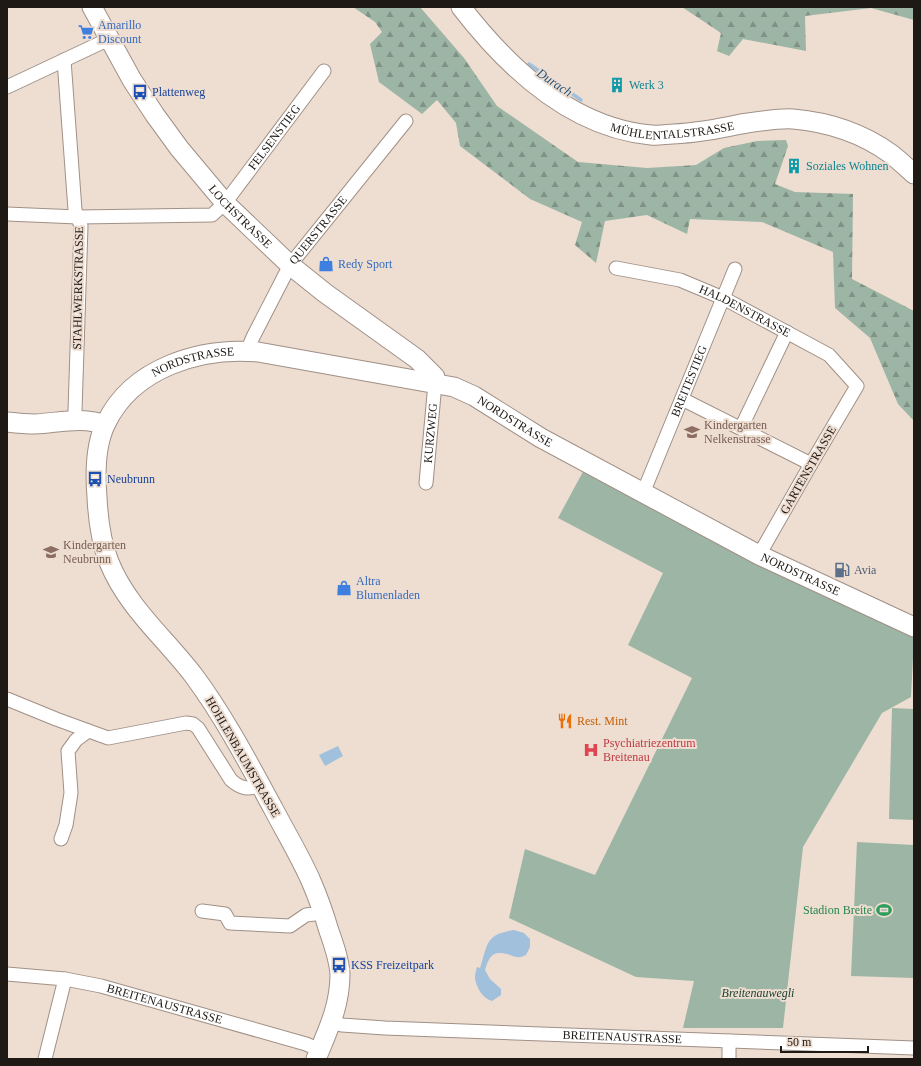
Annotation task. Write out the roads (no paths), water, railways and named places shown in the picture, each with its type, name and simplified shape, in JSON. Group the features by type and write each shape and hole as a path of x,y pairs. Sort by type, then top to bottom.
{"street":[{"name":"LOCHSTRASSE","path":"92,7 132,80 155,115 179,148 225,203 290,265 325,293 417,359 435,378 435,383"},
{"name":"MÜHLENTALSTRASSE","path":"461,7 481,32 533,83 588,119 623,131 653,135 696,133 747,123 791,119 812,122 833,126 858,134 892,155 914,174"},
{"path":"7,87 109,39"},
{"name":"STAHLWERKSTRASSE","path":"64,60 75,210 81,226 75,412 77,420"},
{"name":"FELSENSTIEG","path":"7,214 78,217 212,215 225,203 324,71"},
{"name":"QUERSTRASSE","path":"247,351 290,265 406,121"},
{"name":"HALDENSTRASSE","path":"616,268 680,280 723,298 829,355 857,386"},
{"name":"BREITESTIEG","path":"643,493 735,269"},
{"path":"741,428 787,332"},
{"name":"NORDSTRASSE","path":"105,425 112,411 122,399 139,383 156,372 175,363 198,356 229,350 247,351 454,387 469,393 541,438 566,450 759,555 914,627"},
{"name":"KURZWEG","path":"426,483 435,383"},
{"name":"GARTENSTRASSE","path":"759,555 810,464 857,386"},
{"path":"682,399 810,464"},
{"path":"7,422 34,424 86,420 95,421 105,425"},
{"name":"HOHLENBAUMSTRASSE","path":"105,425 98,450 96,479 102,536 108,560 126,596 193,675 223,718 261,785 312,882 335,947 339,969 338,1003 332,1022 318,1054"},
{"path":"7,700 108,738 186,723 193,724 198,728 231,780 236,785 242,788 252,789 261,785"},
{"path":"61,839 66,825 71,793 68,751 76,740 88,731"},
{"path":"202,911 225,914 230,923 290,926 306,915 323,913"},
{"name":"BREITENAUSTRASSE","path":"7,974 65,979 101,986 306,1044 318,1054"},
{"path":"45,1059 65,979"},
{"name":"BREITENAUSTRASSE","path":"332,1022 342,1025 386,1028 914,1048"},
{"path":"729,1041 729,1059"}],"water":[{"path":"338,746 343,756 325,766 319,755"},
{"path":"514,930 524,933 530,939 530,947 526,955 520,957 498,953 490,958 485,970 490,979 501,989 501,995 492,1001 489,1000 478,989 475,978 477,967 480,968 487,946 493,937 498,934"}],"waterway":[{"name":"Durach","path":"529,64 581,100"}],"place":[{"name":"Amarillo Discount","path":"86,32"},
{"name":"Werk 3","path":"617,85"},
{"name":"Plattenweg","path":"140,92"},
{"name":"Soziales Wohnen","path":"794,166"},
{"name":"Redy Sport","path":"326,264"},
{"name":"Kindergarten Nelkenstrasse","path":"692,432"},
{"name":"Neubrunn","path":"95,479"},
{"name":"Kindergarten Neubrunn","path":"51,552"},
{"name":"Avia","path":"842,570"},
{"name":"Altra Blumenladen","path":"344,588"},
{"name":"Rest. Mint","path":"565,721"},
{"name":"Psychiatriezentrum Breitenau","path":"591,750"},
{"name":"Stadion Breite","path":"884,910"},
{"name":"KSS Freizeitpark","path":"339,965"}],"park label":[{"name":"Breitenauwegli","path":"758,993"}]}
